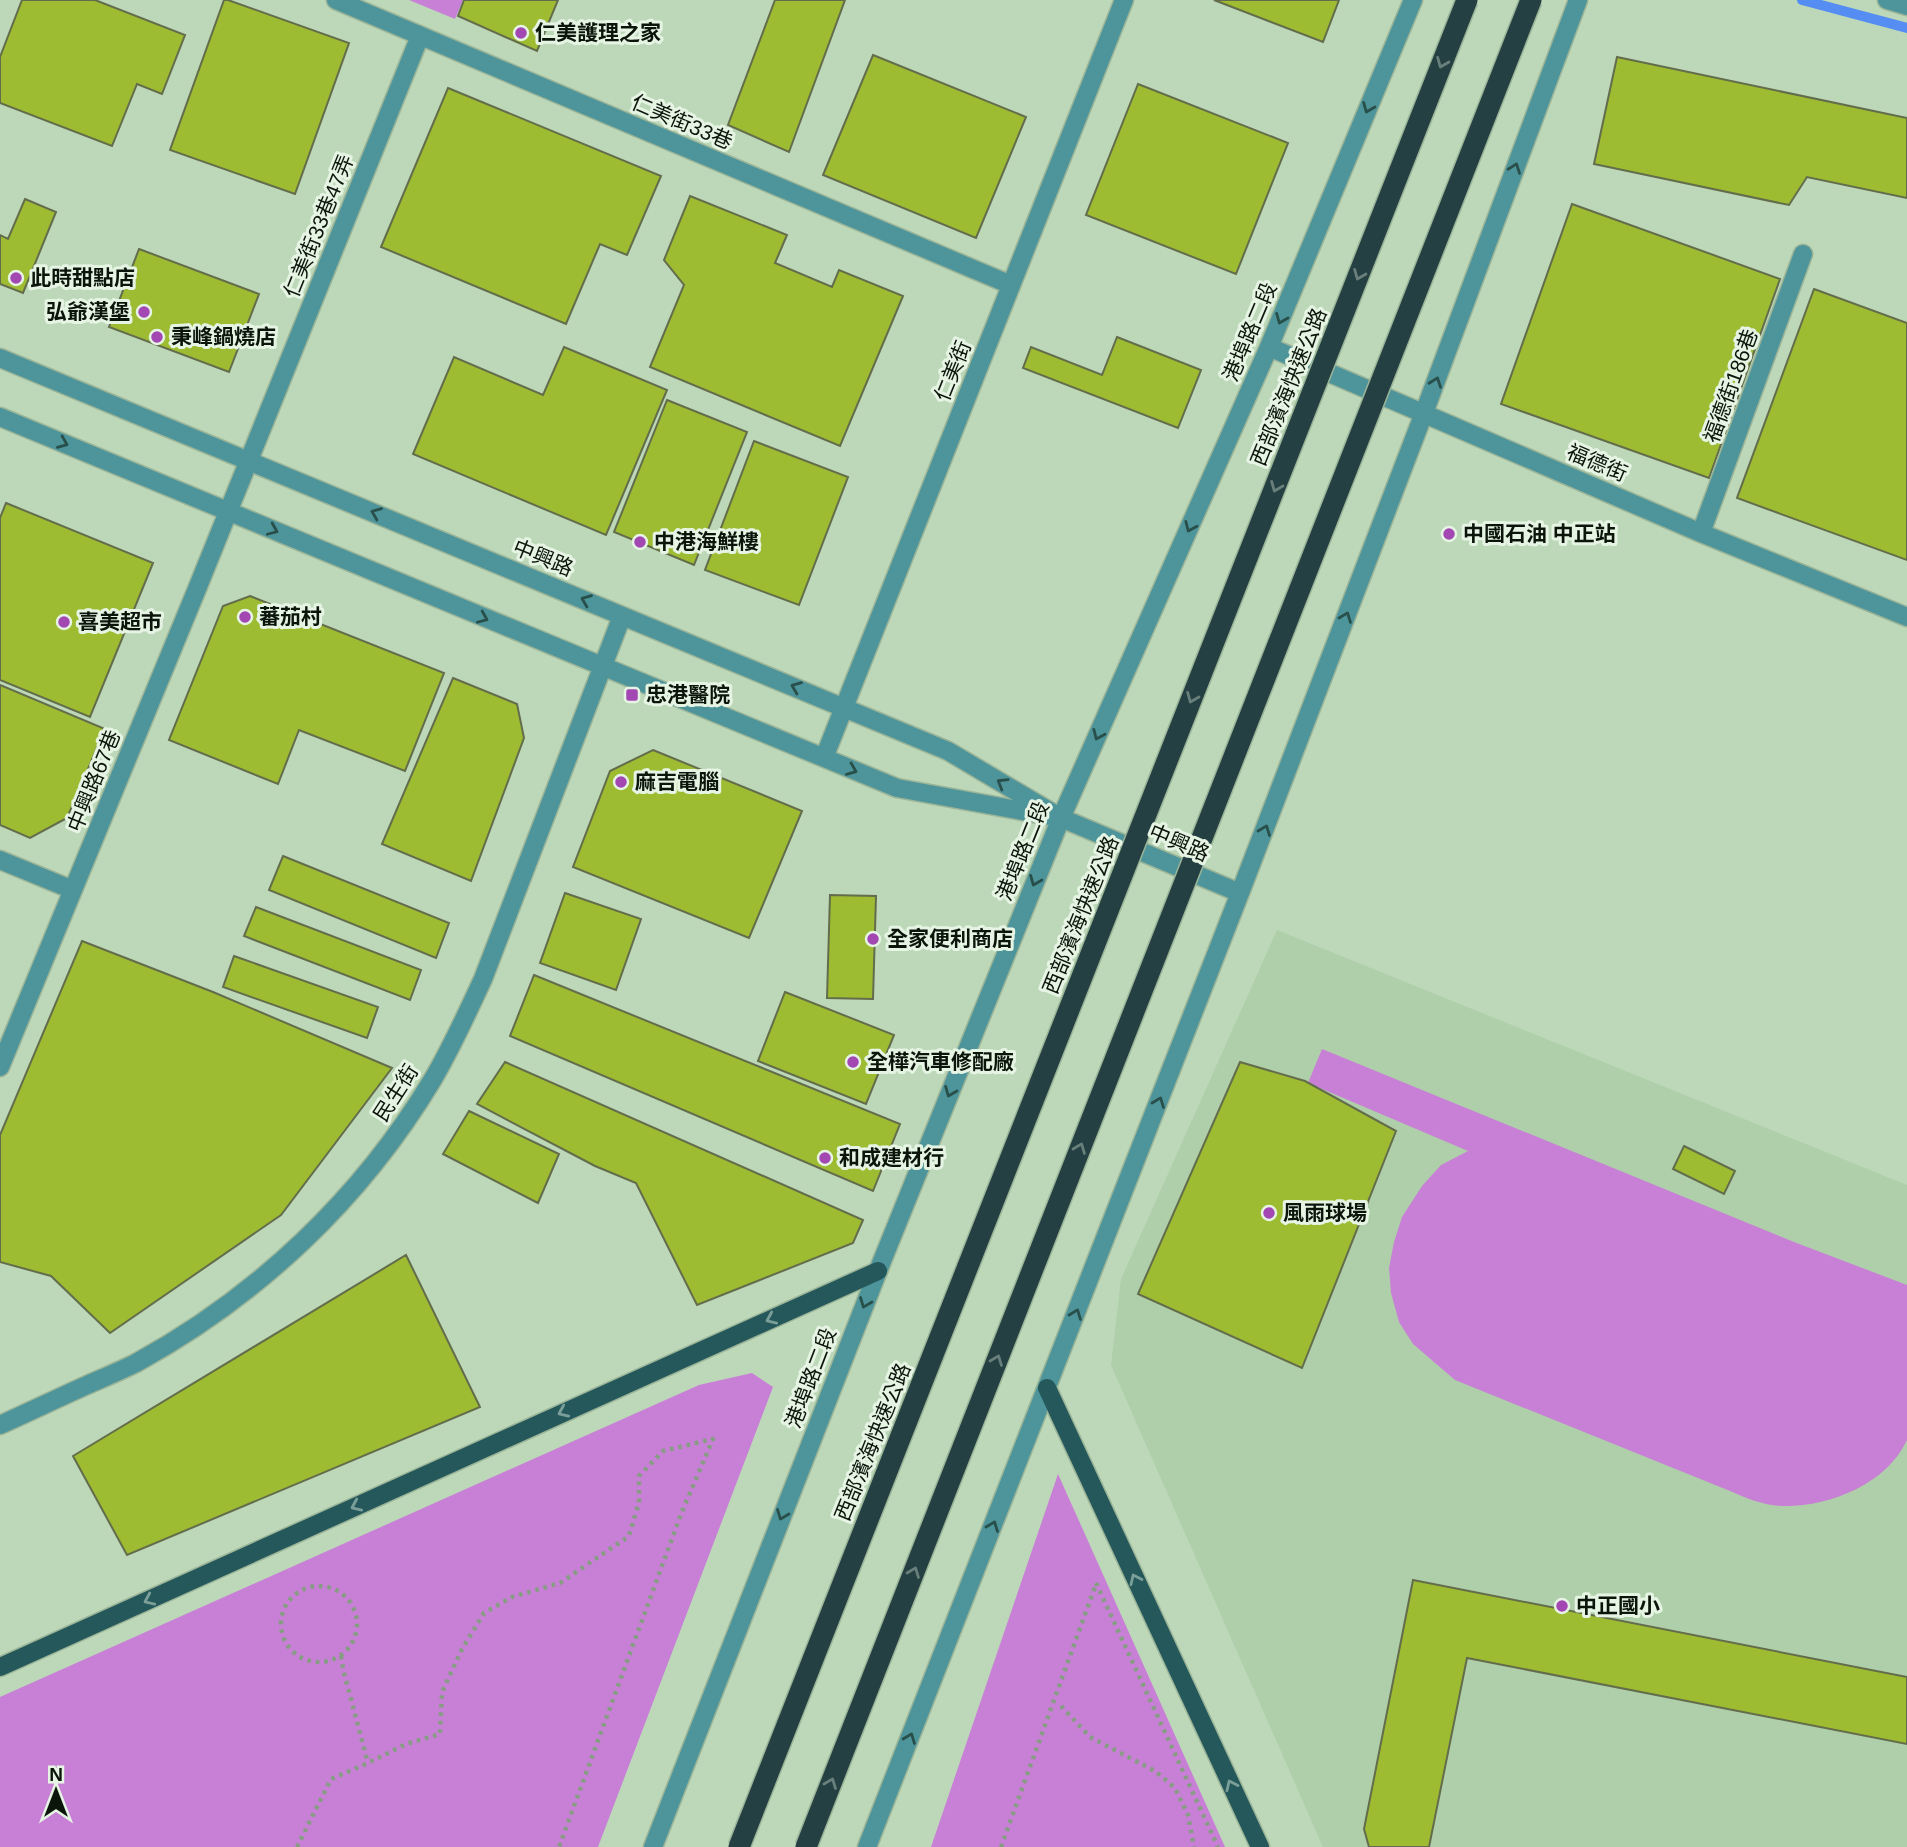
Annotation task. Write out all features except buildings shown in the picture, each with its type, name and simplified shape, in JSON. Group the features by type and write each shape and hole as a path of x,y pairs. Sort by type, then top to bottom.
{"highway":[{"name":"西部濱海快速公路","path":"740,1847 1468,0"},
{"path":"806,1847 1531,0"}],"main road":[{"path":"0,1667 878,1271"},
{"path":"1047,1388 1260,1847"}],"street":[{"name":"仁美街33巷","path":"336,0 1011,285"},
{"name":"仁美街","path":"824,758 1124,0"},
{"name":"港埠路二段","path":"653,1847 878,1271 1061,818 1269,347 1413,0"},
{"path":"867,1847 1240,893 1424,413 1578,0"},
{"path":"1887,0 1907,6"},
{"name":"仁美街33巷47弄","path":"228,512 420,36"},
{"name":"福德街186巷","path":"1701,533 1803,254"},
{"name":"福德街","path":"1269,347 1701,533 1907,617"},
{"name":"中興路","path":"0,358 948,751 1061,818 1240,893"},
{"name":"中興路","path":"0,417 897,788 1061,818"},
{"name":"中興路67巷","path":"0,1067 228,512"},
{"name":"民生街","path":"0,1425 134,1364 220,1311 298,1247 370,1169 433,1078 483,979 622,615"},
{"path":"0,860 73,890"}],"path":[{"path":"297,1847 331,1779 406,1744 440,1734 442,1692 462,1649 484,1613 512,1597 560,1583 629,1536 639,1502 639,1476 663,1451 713,1439 681,1514 559,1847"},
{"path":"1000,1847 1096,1583 1219,1847"},
{"path":"324,1586 337,1590 353,1606 357,1619 355,1636 341,1656 321,1662 308,1661 287,1646 282,1633 282,1616 286,1604 297,1593 309,1587 324,1586"},
{"path":"341,1656 368,1763"},
{"path":"1061,1706 1090,1737 1155,1770 1175,1787 1188,1815 1194,1847"}],"shaded area":[{"path":"409,0 463,0 455,19"},
{"name":"中正國小","path":"1277,930 1907,1185 1907,1847 1323,1847 1111,1365 1121,1279"},
{"path":"1322,1049 1794,1242 1907,1285 1907,1440 1898,1456 1871,1480 1837,1497 1801,1505 1769,1505 1455,1380 1413,1344 1399,1322 1391,1293 1389,1268 1402,1217 1422,1186 1441,1165 1468,1151 1308,1083"},
{"path":"752,1373 773,1387 598,1847 0,1847 0,1697 699,1385"},
{"path":"1058,1474 1225,1847 931,1847"}],"waterway":[{"path":"1802,0 1907,28"}],"place":[{"name":"仁美護理之家","path":"521,33"},
{"name":"此時甜點店","path":"16,278"},
{"name":"弘爺漢堡","path":"144,312"},
{"name":"秉峰鍋燒店","path":"157,337"},
{"name":"中國石油 中正站","path":"1449,534"},
{"name":"中港海鮮樓","path":"640,542"},
{"name":"蕃茄村","path":"245,617"},
{"name":"喜美超市","path":"64,622"},
{"name":"忠港醫院","path":"632,695"},
{"name":"麻吉電腦","path":"621,782"},
{"name":"全家便利商店","path":"873,939"},
{"name":"全樺汽車修配廠","path":"853,1062"},
{"name":"和成建材行","path":"825,1158"},
{"name":"風雨球場","path":"1269,1213"},
{"name":"中正國小","path":"1562,1606"}]}
